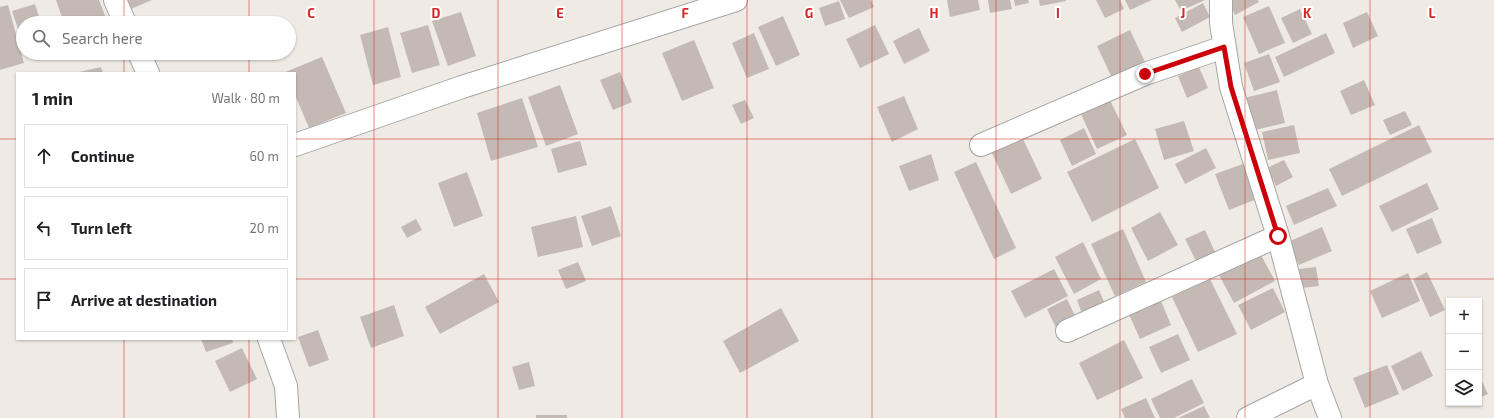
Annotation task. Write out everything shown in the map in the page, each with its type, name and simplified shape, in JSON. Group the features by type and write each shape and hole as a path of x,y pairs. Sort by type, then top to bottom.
{"street":[{"path":"115,0 122,16"},
{"path":"296,145 462,87 736,0"},
{"path":"1221,0 1221,23 1231,87 1278,236 1317,384 1330,418"},
{"path":"981,145 1145,74 1224,47"},
{"path":"142,60 148,72"},
{"path":"1068,331 1278,236"},
{"path":"269,340 286,386 288,418"},
{"path":"1248,418 1317,384"}],"building":[{"path":"56,0 99,0 105,16 62,16"},
{"path":"128,0 152,0 131,9"},
{"path":"840,0 871,0 874,7 849,18"},
{"path":"947,0 978,0 980,10 950,17"},
{"path":"988,0 1010,0 1012,9 990,13"},
{"path":"1014,0 1028,0 1029,3 1015,6"},
{"path":"1039,0 1066,0 1066,1 1040,6"},
{"path":"1096,0 1120,0 1124,9 1105,18"},
{"path":"1125,0 1152,0 1130,10"},
{"path":"1175,0 1205,0 1181,11"},
{"path":"1232,0 1258,0 1259,2 1235,15 1229,2"},
{"path":"839,1 845,19 825,26 819,8"},
{"path":"1203,3 1210,17 1182,32 1175,18"},
{"path":"35,4 39,16 16,16 16,23 12,11"},
{"path":"8,5 16,34 16,60 23,60 24,63 0,70 0,7"},
{"path":"1269,6 1285,43 1259,54 1243,17"},
{"path":"1300,9 1312,34 1293,43 1281,18"},
{"path":"461,12 476,56 448,66 432,21"},
{"path":"1367,12 1378,36 1353,48 1343,23"},
{"path":"783,16 800,55 776,66 758,27"},
{"path":"428,25 440,65 412,73 400,33"},
{"path":"875,25 889,54 860,68 846,39"},
{"path":"388,27 401,77 373,85 360,35"},
{"path":"919,28 930,51 904,64 893,41"},
{"path":"1130,30 1145,62 1112,78 1097,46"},
{"path":"754,33 769,69 747,78 732,43"},
{"path":"1326,33 1335,53 1284,77 1275,57"},
{"path":"694,40 714,88 682,101 662,53"},
{"path":"1269,54 1280,82 1254,91 1244,63"},
{"path":"322,57 346,113 309,128 296,97 296,72 285,72"},
{"path":"101,67 103,72 79,72"},
{"path":"1199,67 1208,88 1187,98 1178,76"},
{"path":"620,72 632,102 613,110 600,80"},
{"path":"1364,80 1375,105 1351,115 1340,91"},
{"path":"560,85 578,134 546,146 528,97"},
{"path":"1277,90 1285,123 1251,131 1244,98"},
{"path":"904,96 918,129 892,142 877,107"},
{"path":"522,98 538,147 491,161 477,113"},
{"path":"1109,98 1127,135 1097,149 1080,112"},
{"path":"745,100 754,118 741,124 732,105"},
{"path":"1405,111 1412,125 1390,135 1383,120"},
{"path":"1184,121 1194,151 1164,160 1155,129"},
{"path":"1294,125 1300,153 1268,160 1262,132"},
{"path":"1419,125 1432,152 1342,196 1329,169"},
{"path":"1084,128 1096,154 1072,166 1060,140"},
{"path":"1023,139 1042,179 1011,194 992,153"},
{"path":"1135,139 1159,188 1092,222 1067,172"},
{"path":"580,141 587,165 558,173 551,149"},
{"path":"1206,148 1216,168 1185,184 1175,164"},
{"path":"931,154 939,180 909,191 899,166"},
{"path":"1284,160 1293,177 1276,186 1267,168"},
{"path":"976,162 1016,248 994,259 954,172"},
{"path":"1243,164 1257,199 1229,210 1215,174"},
{"path":"467,172 483,216 454,227 438,183"},
{"path":"1427,183 1439,209 1392,232 1379,206"},
{"path":"1328,188 1337,206 1294,225 1286,206"},
{"path":"611,206 621,236 592,246 581,216"},
{"path":"1160,212 1178,245 1148,261 1131,228"},
{"path":"576,216 583,247 538,257 531,227"},
{"path":"1432,218 1442,243 1417,254 1406,229"},
{"path":"416,219 422,230 407,238 401,227"},
{"path":"1322,227 1332,251 1299,265 1288,242"},
{"path":"1123,229 1146,282 1115,296 1091,244"},
{"path":"1205,230 1215,252 1196,261 1185,239"},
{"path":"1083,242 1101,279 1074,294 1055,257"},
{"path":"1260,253 1275,281 1234,303 1219,275"},
{"path":"578,262 586,281 566,289 558,270"},
{"path":"1316,267 1319,286 1302,288 1299,269"},
{"path":"1054,269 1068,296 1025,318 1011,291"},
{"path":"1427,272 1445,310 1430,317 1413,279"},
{"path":"1408,273 1420,301 1382,318 1370,291"},
{"path":"484,274 499,302 440,334 425,307"},
{"path":"1210,279 1237,334 1198,352 1172,297"},
{"path":"1273,288 1285,312 1251,330 1238,305"},
{"path":"1099,290 1105,304 1082,314 1077,300"},
{"path":"1159,296 1171,325 1140,339 1127,310"},
{"path":"1067,299 1078,322 1058,332 1047,309"},
{"path":"394,305 404,336 371,348 360,317"},
{"path":"781,308 799,341 740,373 723,341"},
{"path":"318,330 329,360 309,367 298,337"},
{"path":"1178,334 1190,360 1161,373 1149,347"},
{"path":"201,340 232,340 233,343 206,352"},
{"path":"1124,340 1143,378 1097,400 1079,363"},
{"path":"242,348 257,379 230,392 215,361"},
{"path":"1421,351 1433,376 1403,391 1391,366"},
{"path":"529,362 535,386 519,390 512,367"},
{"path":"1387,365 1399,394 1365,408 1353,378"},
{"path":"1192,379 1204,403 1174,418 1160,418 1151,399"},
{"path":"1482,381 1488,394 1482,397"},
{"path":"1146,398 1155,418 1125,418 1121,409"},
{"path":"1204,406 1210,418 1178,418"},
{"path":"536,415 567,415 567,418 536,418"}],"route":[{"path":"1145,74 1224,47 1231,87 1278,236"}]}
